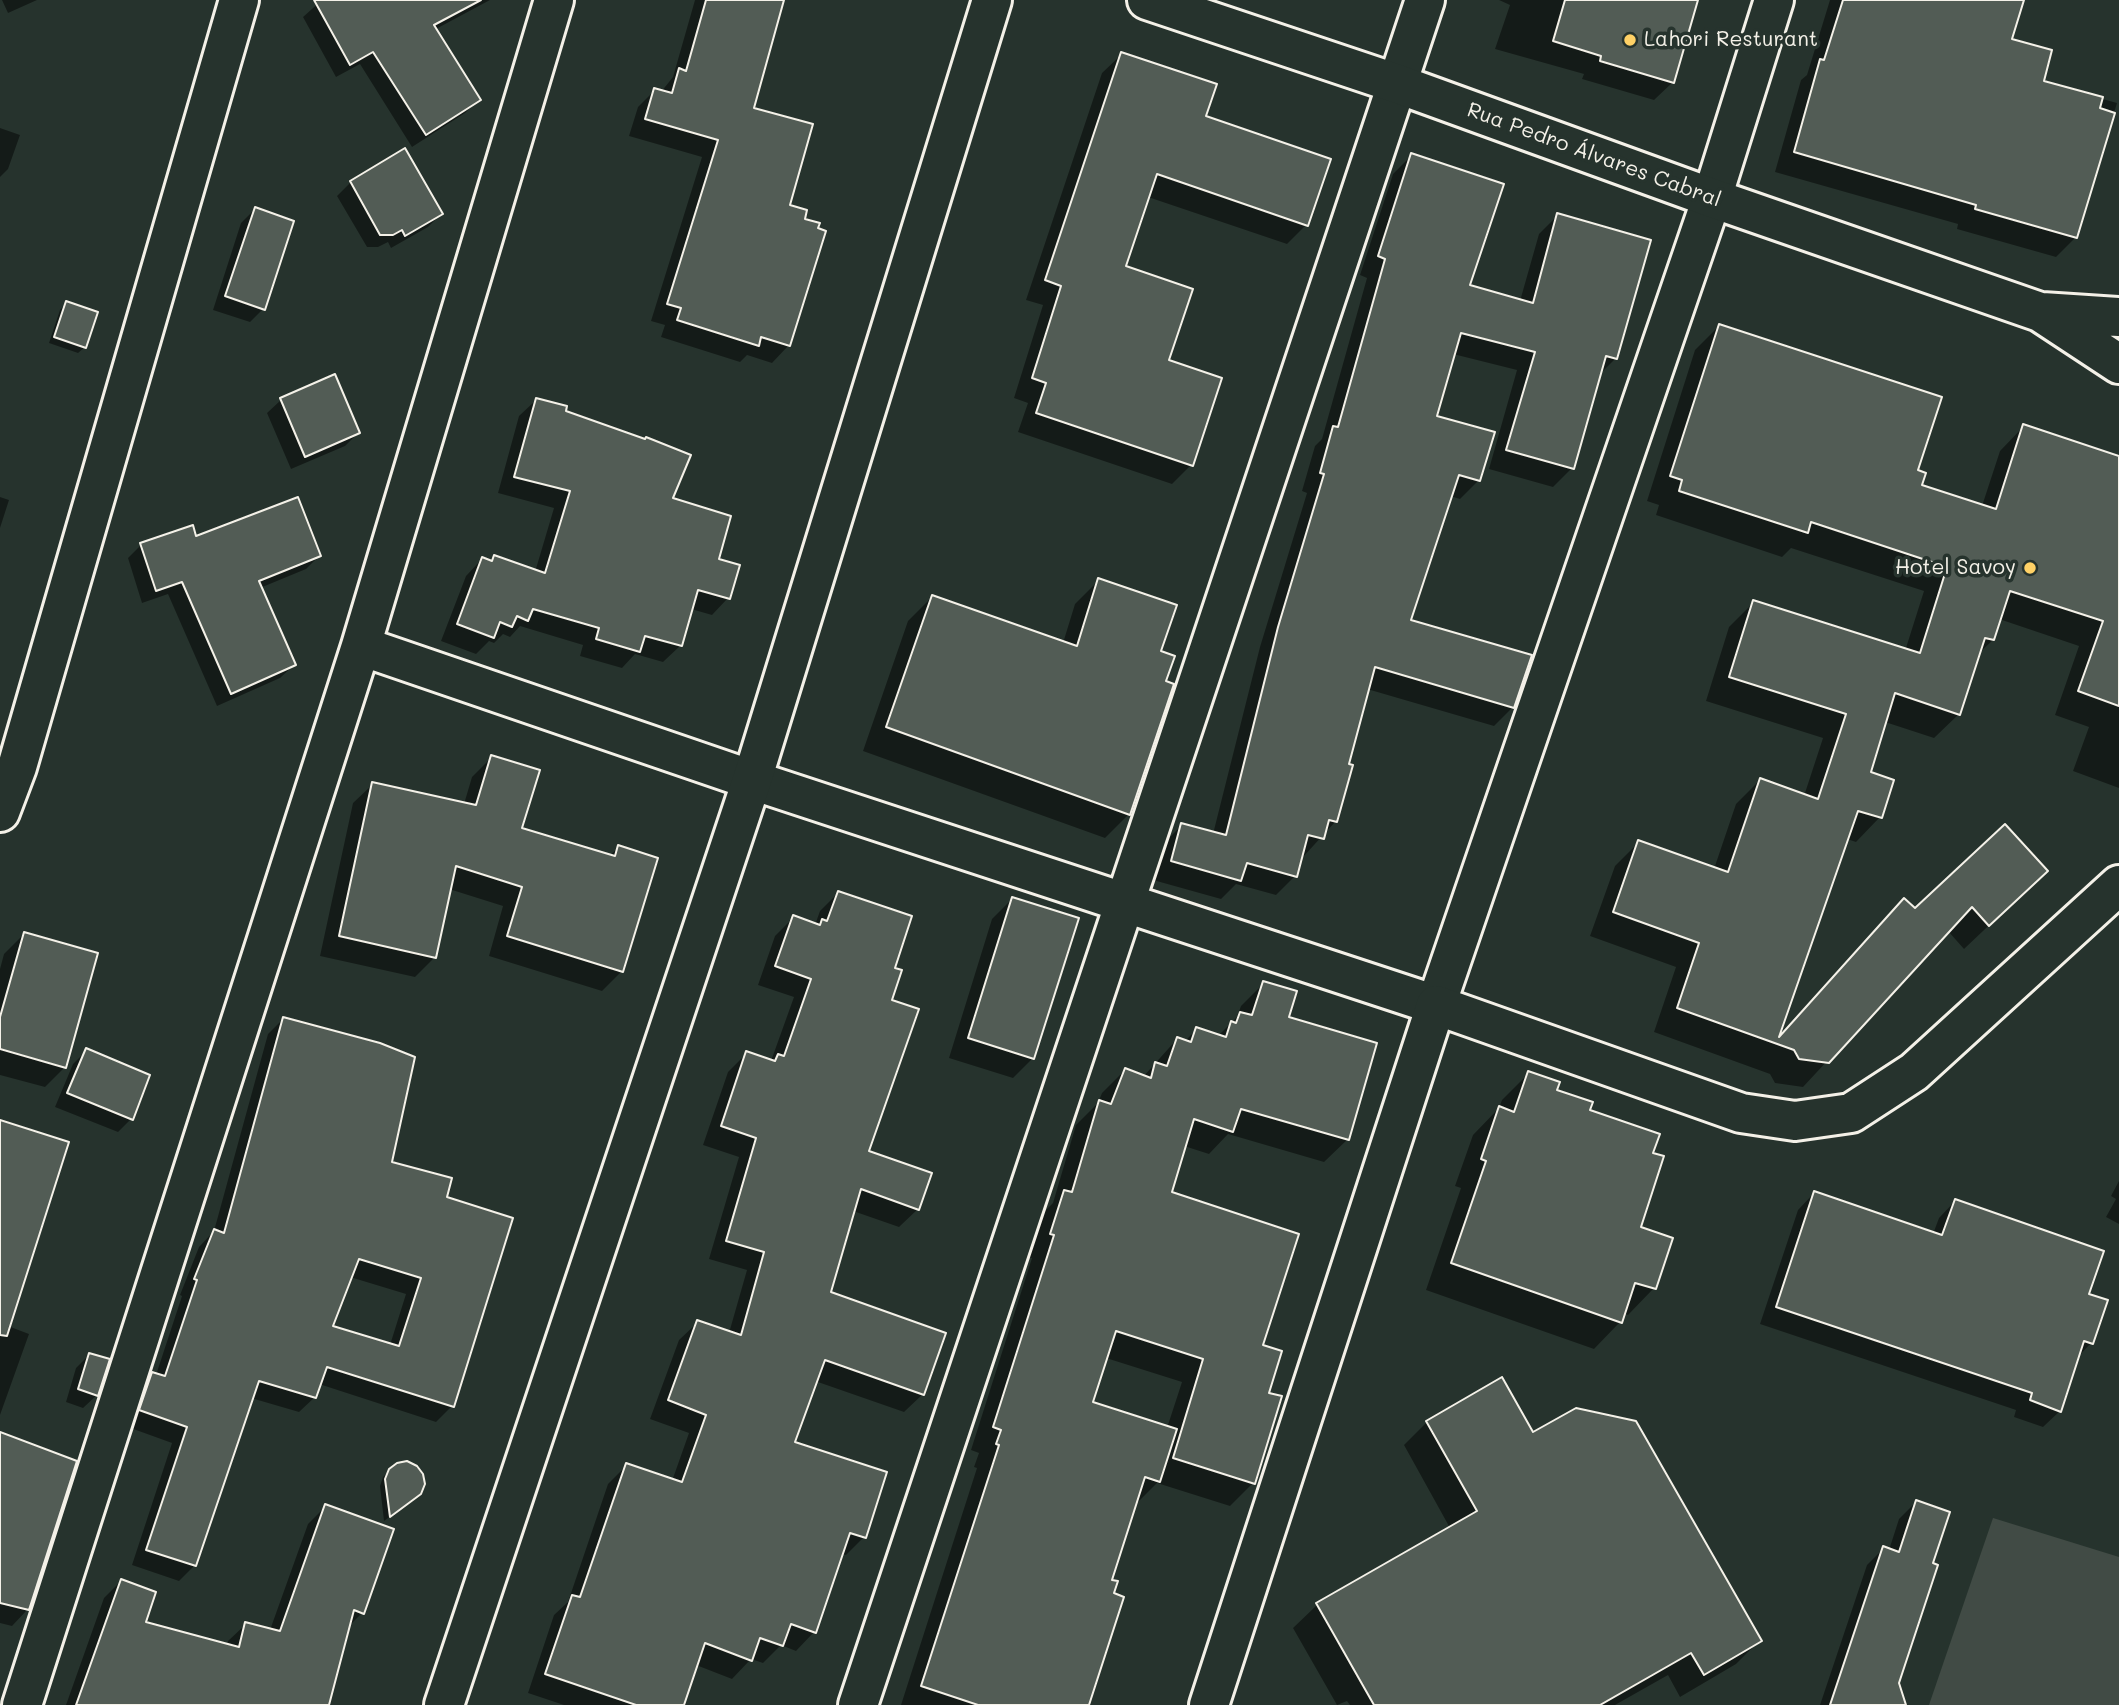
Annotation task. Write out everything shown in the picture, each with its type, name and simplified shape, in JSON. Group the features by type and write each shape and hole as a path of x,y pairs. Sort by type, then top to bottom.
{"street":[{"path":"0,812 8,764 239,0"},
{"path":"22,1705 360,646 554,0"},
{"path":"444,1705 752,780 992,0"},
{"name":"Rua Pedro Álvares Cabral","path":"1147,0 1398,83 1712,198 2040,312"},
{"path":"858,1705 1425,0"},
{"path":"1209,1705 1436,1005 1712,198 1774,0"},
{"path":"2040,312 2119,317"},
{"path":"2040,312 2119,365"},
{"path":"360,646 752,780 1436,1005 1741,1113 1795,1121 1851,1112 1914,1072 2119,885"}],"shaded area":[{"path":"1993,1518 2119,1557 2119,1705 1929,1705"}],"building":[{"path":"314,0 481,0 434,25 481,100 426,135 373,52 350,65"},
{"path":"706,0 784,0 754,108 813,124 790,205 807,210 805,219 820,223 818,228 826,231 790,346 761,337 759,346 677,320 681,308 667,304 718,140 645,119 654,88 672,93 679,68 686,71"},
{"path":"1565,0 1698,0 1674,83 1600,61 1601,56 1553,41"},
{"path":"1843,0 2024,0 2012,39 2052,50 2044,81 2103,97 2100,108 2115,113 2077,238 1975,209 1976,205 1794,152 1820,59 1824,60"},
{"path":"1121,52 1217,84 1206,116 1331,159 1308,226 1157,174 1126,266 1193,289 1169,360 1222,378 1193,466 1036,413 1046,383 1032,378 1061,286 1045,280"},
{"path":"405,148 443,214 405,236 402,230 393,235 380,235 350,181"},
{"path":"1411,153 1504,184 1470,285 1533,303 1557,213 1651,240 1617,359 1606,356 1574,469 1506,450 1535,352 1461,333 1437,416 1495,432 1480,481 1459,475 1411,620 1532,655 1514,708 1375,667 1349,764 1353,765 1337,822 1329,820 1324,839 1308,835 1297,877 1247,863 1241,881 1171,861 1181,823 1226,835 1278,627 1324,474 1320,473 1333,426 1338,427 1385,259 1378,256"},
{"path":"255,207 294,221 265,310 225,296"},
{"path":"66,301 98,312 86,348 54,337"},
{"path":"1719,324 1942,397 1918,470 1926,473 1922,485 1996,509 2023,424 2119,456 2119,706 2078,691 2103,621 2010,591 1994,640 1985,638 1960,715 1895,693 1871,772 1894,780 1882,818 1858,811 1779,1037 1904,898 1915,908 2005,824 2048,871 1989,926 1972,907 1829,1063 1799,1059 1794,1050 1677,1008 1699,943 1613,912 1638,840 1728,872 1760,778 1818,799 1846,714 1729,677 1753,600 1920,653 1947,567 1811,522 1808,533 1679,491 1682,480 1670,476"},
{"path":"335,374 360,433 305,457 280,398"},
{"path":"536,398 567,406 566,411 691,455 673,498 731,516 719,559 740,565 730,599 698,590 682,646 645,636 640,652 596,639 599,628 533,609 528,621 517,616 512,627 500,622 494,638 457,624 482,557 492,561 494,555 545,573 570,491 514,477"},
{"path":"298,497 321,556 259,581 296,665 231,694 182,582 156,591 140,543 193,525 196,536"},
{"path":"1098,578 1177,605 1161,651 1175,656 1166,681 1174,684 1130,815 886,727 932,595 1077,646"},
{"path":"491,755 540,770 522,828 615,856 618,845 658,858 623,972 507,936 522,887 456,866 436,958 339,936 372,782 476,805"},
{"path":"838,891 912,916 895,968 902,970 892,1000 919,1009 869,1151 932,1173 919,1210 861,1189 831,1292 946,1333 924,1395 825,1360 795,1442 887,1472 866,1538 850,1533 816,1633 791,1624 783,1646 760,1638 752,1661 705,1643 684,1705 636,1705 545,1674 572,1595 580,1597 626,1463 682,1482 706,1415 668,1400 697,1320 741,1335 764,1252 726,1241 756,1138 721,1126 746,1051 775,1061 778,1054 784,1056 811,979 775,966 793,915 820,925 822,919 827,921"},
{"path":"1012,897 1079,918 1034,1059 968,1038"},
{"path":"24,932 98,953 66,1068 0,1049 0,1017"},
{"path":"1263,981 1297,991 1289,1017 1377,1043 1349,1140 1241,1109 1233,1132 1194,1119 1172,1192 1299,1234 1263,1345 1282,1351 1269,1393 1282,1396 1255,1484 1173,1458 1203,1359 1116,1331 1093,1402 1177,1429 1160,1482 1145,1477 1112,1580 1118,1581 1114,1593 1124,1597 1089,1705 978,1705 921,1686 999,1445 996,1444 1001,1430 993,1427 1054,1235 1050,1234 1064,1190 1072,1192 1099,1100 1111,1104 1125,1068 1151,1078 1155,1062 1167,1066 1177,1037 1191,1042 1196,1027 1226,1037 1231,1021 1236,1023 1240,1012 1252,1015"},
{"path":"283,1017 380,1043 415,1057 392,1162 452,1178 447,1197 513,1218 454,1407 327,1367 316,1398 259,1381 196,1566 146,1550 187,1427 139,1410 152,1372 165,1376 197,1280 194,1279 214,1229 224,1233","holes":["359,1259 421,1278 399,1346 333,1326"]},
{"path":"86,1048 150,1075 133,1120 67,1093"},
{"path":"1528,1071 1560,1082 1557,1090 1593,1102 1590,1110 1660,1134 1653,1153 1664,1156 1641,1227 1673,1238 1656,1289 1635,1283 1622,1323 1451,1263 1486,1161 1481,1159 1499,1106 1514,1112"},
{"path":"0,1120 69,1142 7,1336 0,1335"},
{"path":"1814,1191 1942,1235 1955,1199 2104,1251 2089,1294 2108,1300 2093,1344 2084,1341 2061,1412 2030,1400 2032,1393 1776,1307"},
{"path":"89,1353 110,1359 98,1396 78,1389"},
{"path":"1502,1377 1533,1432 1576,1408 1636,1421 1762,1641 1704,1675 1691,1653 1600,1705 1374,1705 1316,1603 1477,1511 1426,1421"},
{"path":"0,1432 77,1461 29,1610 0,1603"},
{"path":"407,1461 417,1466 423,1474 425,1484 421,1494 390,1517 385,1479 389,1469 397,1463"},
{"path":"1916,1500 1950,1512 1933,1563 1938,1565 1899,1683 1906,1705 1830,1705 1883,1546 1899,1552"},
{"path":"325,1504 394,1529 364,1614 354,1610 329,1705 76,1705 121,1579 156,1592 146,1622 239,1647 245,1622 280,1631"}],"place":[{"name":"Lahori Resturant","path":"1630,40"},
{"name":"Hotel Savoy","path":"2030,568"}]}
